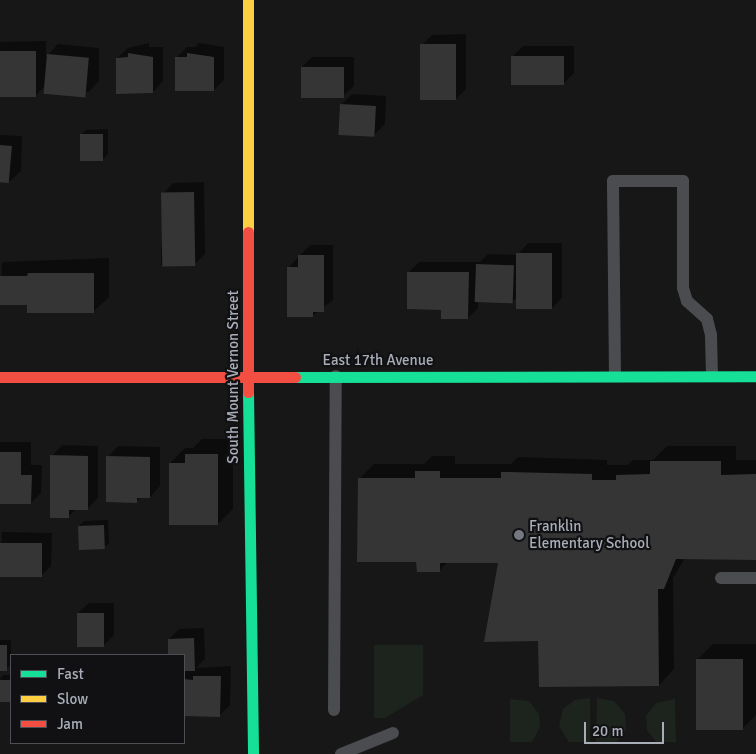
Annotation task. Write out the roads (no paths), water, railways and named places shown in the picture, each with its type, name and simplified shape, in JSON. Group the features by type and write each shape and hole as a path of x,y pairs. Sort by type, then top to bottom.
{"street":[{"name":"South Mount Vernon Street","path":"248,0 248,376 253,754"},
{"name":"East 17th Avenue","path":"0,377 756,376"}],"lane":[{"path":"615,376 613,181 683,181 683,288 687,300 707,319 712,376"},
{"path":"334,710 336,376"},
{"path":"721,578 756,578"},
{"path":"341,754 393,733"}],"place":[{"name":"Franklin Elementary School","path":"519,535"}]}
